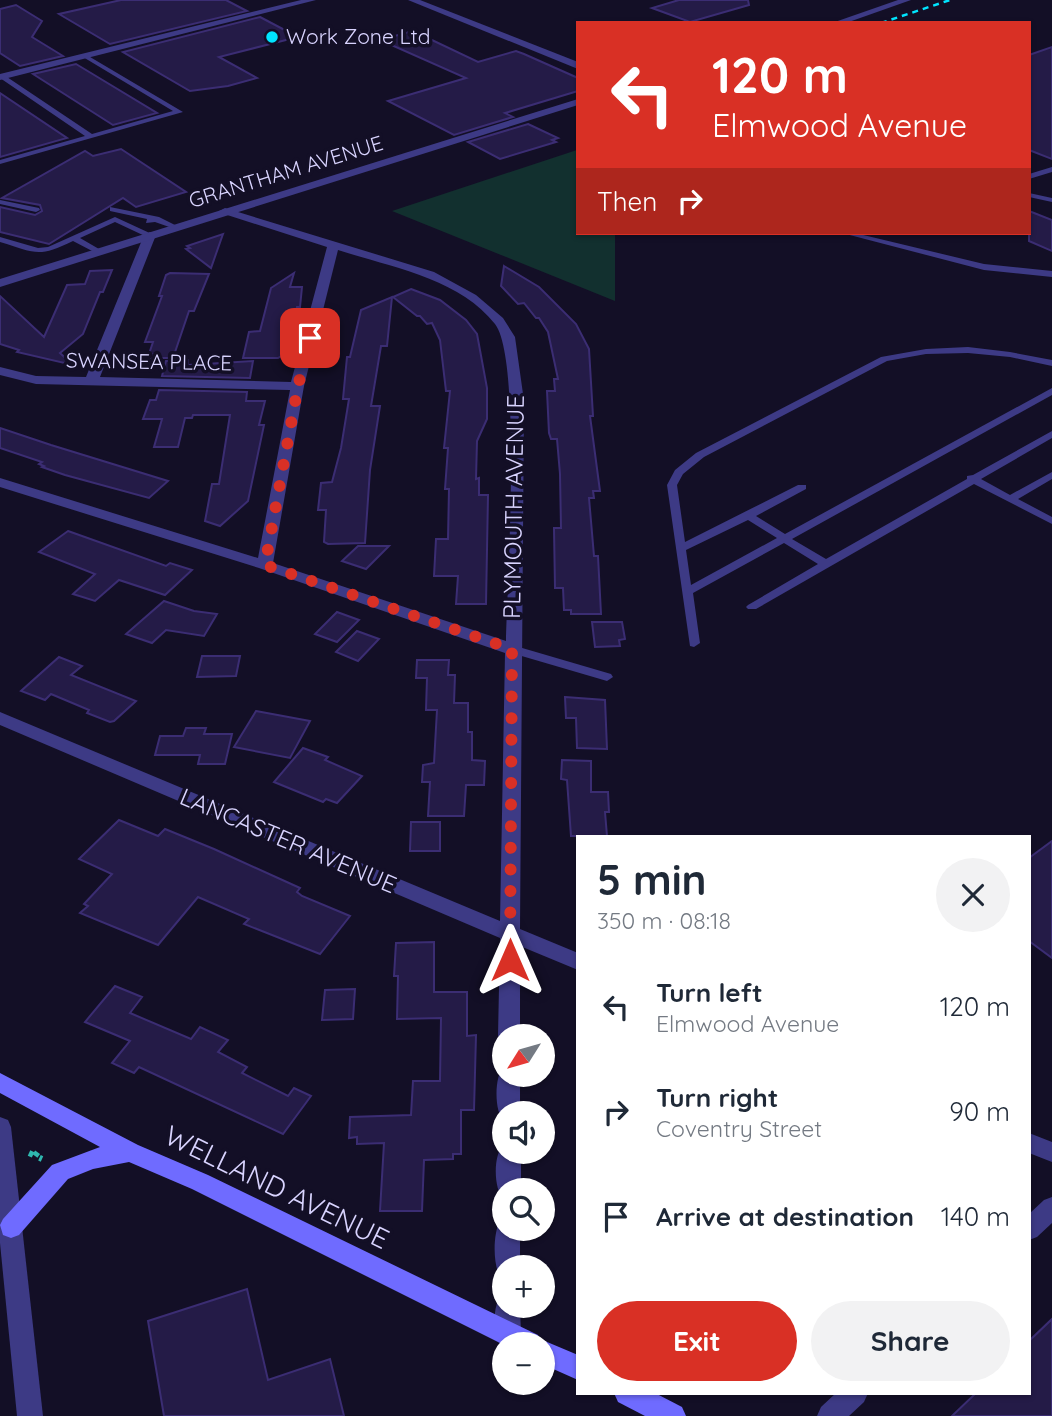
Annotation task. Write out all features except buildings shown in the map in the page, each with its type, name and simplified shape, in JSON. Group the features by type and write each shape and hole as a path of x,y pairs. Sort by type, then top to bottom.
{"main road":[{"name":"WELLAND AVENUE","path":"0,1082 130,1152 200,1182 504,1332"},
{"path":"11,1227 60,1172 91,1159 130,1152"},
{"path":"555,1357 576,1367"},
{"path":"631,1395 673,1416"}],"street":[{"path":"1,76 312,0"},
{"path":"412,0 576,65"},
{"path":"842,21 907,0"},
{"name":"GRANTHAM AVENUE","path":"2,280 576,104"},
{"name":"PLYMOUTH AVENUE","path":"225,211 430,275 455,286 486,309 506,331 514,366 517,401 509,1024"},
{"path":"91,382 150,234"},
{"path":"265,565 298,386 334,244"},
{"name":"SWANSEA PLACE","path":"0,371 36,380 298,386"},
{"path":"0,482 265,565 512,649"},
{"name":"LANCASTER AVENUE","path":"0,718 576,961"},
{"path":"0,1127 30,1416"},
{"path":"1031,1144 1052,1152"},
{"path":"1031,1227 1052,1208"},
{"path":"830,1416 853,1395"}],"lane":[{"path":"0,162 179,112 85,56"},
{"path":"1,76 91,137"},
{"path":"1031,176 1052,169"},
{"path":"1031,195 1052,200"},
{"path":"0,202 36,211"},
{"path":"113,209 156,219 175,227"},
{"path":"0,239 38,251 75,239 115,219 150,234"},
{"path":"136,226 156,219"},
{"path":"854,235 984,267 1052,274"},
{"path":"75,239 96,251"},
{"path":"694,643 672,485 679,472 700,454 884,359 914,351 952,349 994,352 1052,363"},
{"path":"687,592 1052,391"},
{"path":"752,607 971,478 1052,434"},
{"path":"1010,499 1052,475"},
{"path":"971,478 1052,521"},
{"path":"680,549 802,487"},
{"path":"748,516 826,564"},
{"path":"512,649 607,677"}],"path":[{"path":"40,1149 32,1155 42,1160"}],"green space":[{"path":"576,150 576,235 615,235 615,301 392,211"}],"railway":[{"path":"887,21 950,0"}],"place":[{"name":"Work Zone Ltd","path":"272,37"}],"route":[{"path":"310,338 298,386 265,565 512,649 510,960"}]}
